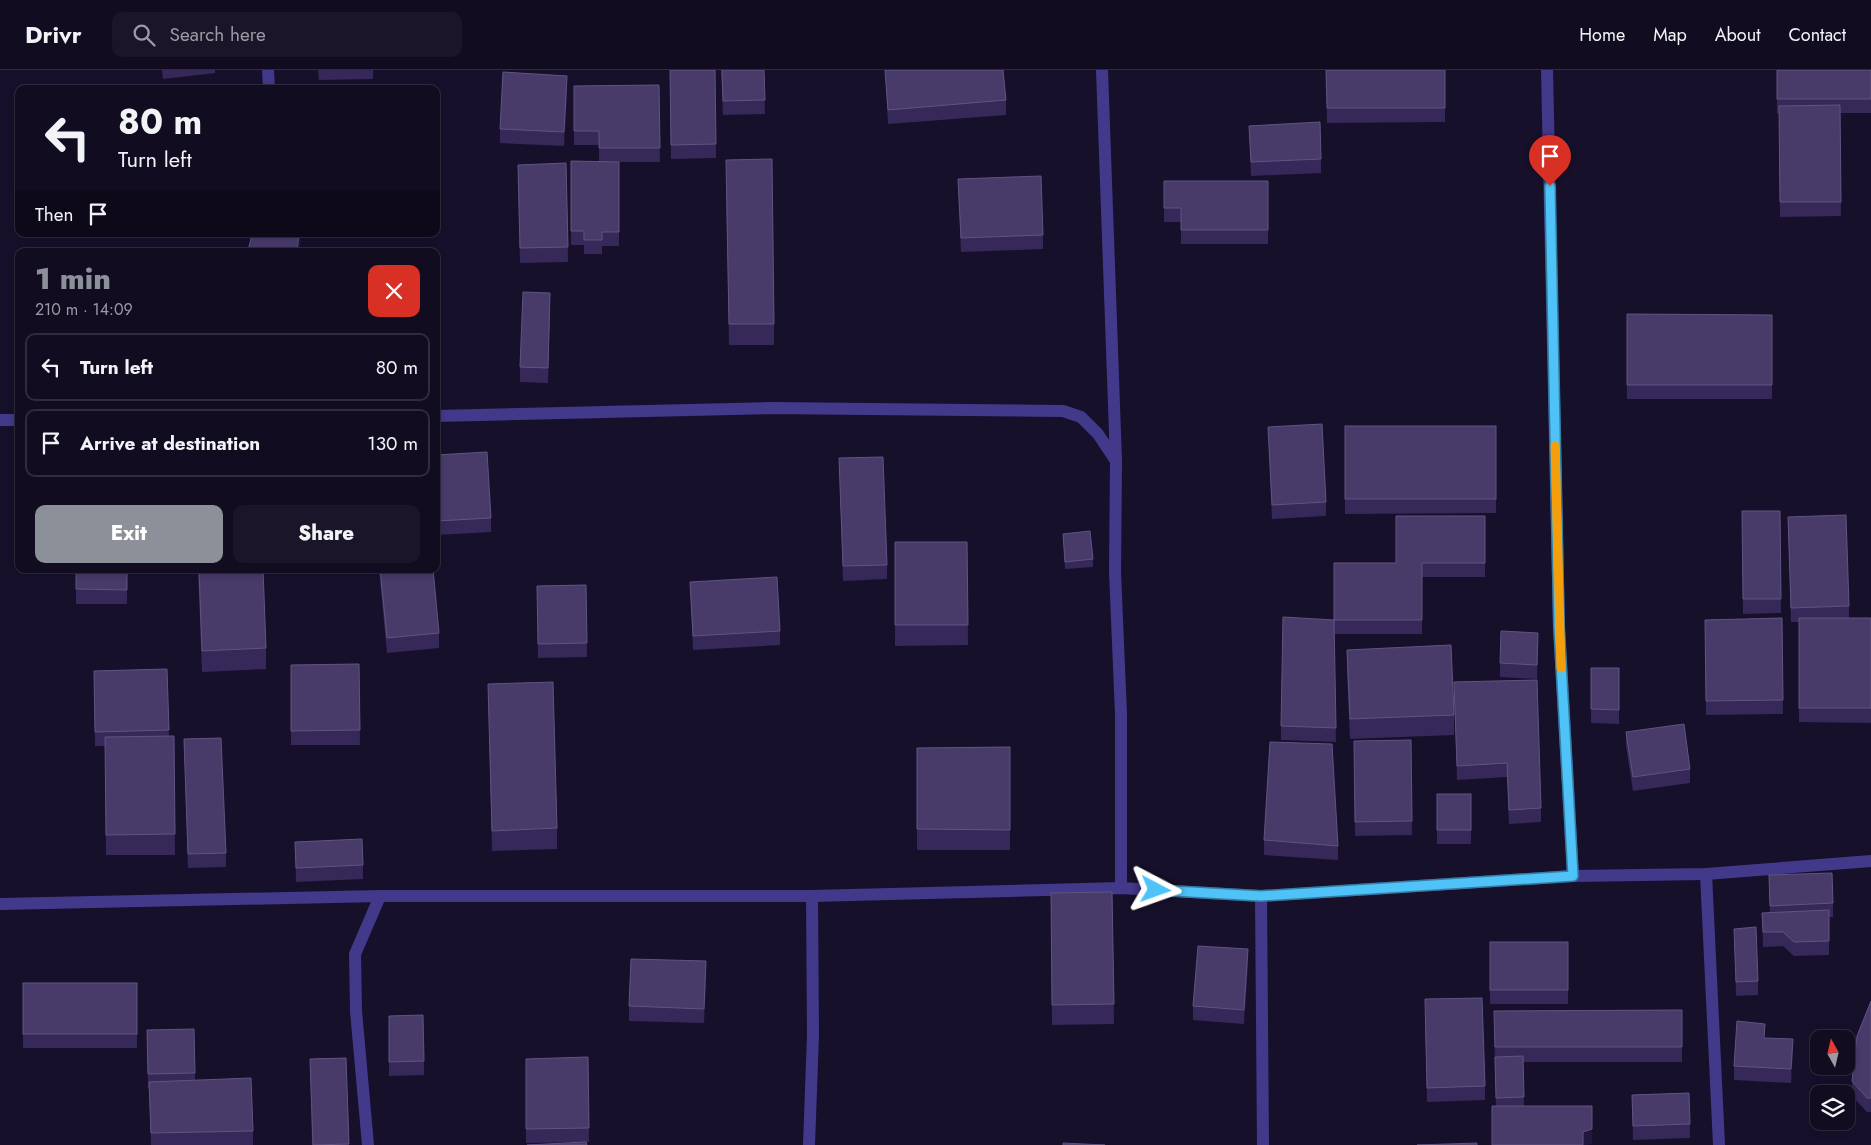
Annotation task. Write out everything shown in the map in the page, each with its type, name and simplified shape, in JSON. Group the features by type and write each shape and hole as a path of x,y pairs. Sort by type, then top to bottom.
{"street":[{"path":"268,70 269,85"},
{"path":"1102,70 1116,461 1115,572 1121,714 1120,888"},
{"path":"1548,70 1559,627 1573,876"},
{"path":"440,416 770,408 1063,411 1081,417 1098,434 1116,461"},
{"path":"0,420 15,420"},
{"path":"0,904 380,896 812,896 1120,888 1261,896 1573,876 1706,874 1871,861"},
{"path":"1706,874 1719,1145"},
{"path":"368,1145 356,1011 355,954 380,896"},
{"path":"809,1145 813,1035 812,896"},
{"path":"1261,896 1263,1145"}],"building":[{"path":"670,70 715,70 716,144 671,145"},
{"path":"722,70 764,70 765,100 723,101"},
{"path":"885,70 1003,70 1006,100 888,110"},
{"path":"1326,70 1445,70 1445,108 1327,108"},
{"path":"1777,70 1871,70 1871,99 1777,99"},
{"path":"503,72 567,76 564,132 500,129"},
{"path":"659,85 660,148 599,148 599,131 574,131 574,86"},
{"path":"1840,105 1841,202 1780,202 1779,106"},
{"path":"1320,122 1321,159 1251,162 1249,126"},
{"path":"772,159 774,324 729,324 726,160"},
{"path":"571,161 619,162 619,232 602,232 602,240 584,240 584,231 571,231"},
{"path":"566,163 568,247 520,248 518,165"},
{"path":"1041,176 1043,235 961,238 958,179"},
{"path":"1164,181 1268,181 1268,230 1181,230 1181,208 1164,208"},
{"path":"251,237 299,237 297,248 249,248"},
{"path":"523,292 550,293 548,368 520,367"},
{"path":"1627,314 1772,315 1772,385 1627,385"},
{"path":"1322,424 1326,502 1272,505 1268,427"},
{"path":"1345,426 1496,426 1496,499 1345,499"},
{"path":"487,452 491,518 440,521 440,455"},
{"path":"883,457 887,565 843,566 839,458"},
{"path":"1742,511 1780,511 1781,599 1743,599"},
{"path":"1846,515 1849,606 1791,608 1788,517"},
{"path":"1396,516 1485,516 1485,563 1422,563 1422,620 1334,620 1334,563 1396,563"},
{"path":"1090,531 1093,559 1065,562 1063,534"},
{"path":"895,542 967,542 968,625 895,625"},
{"path":"76,573 127,573 127,590 76,589"},
{"path":"199,573 263,573 266,648 202,651"},
{"path":"380,573 433,573 439,633 387,638"},
{"path":"777,577 780,631 693,636 690,582"},
{"path":"586,585 587,643 538,644 537,586"},
{"path":"1283,617 1334,620 1336,728 1281,726"},
{"path":"1782,618 1783,700 1706,701 1705,620"},
{"path":"1799,618 1871,618 1871,708 1799,708"},
{"path":"1501,631 1538,633 1537,665 1500,663"},
{"path":"1451,645 1454,715 1350,719 1347,650"},
{"path":"359,664 360,730 291,731 291,665"},
{"path":"1591,668 1619,668 1619,710 1591,709"},
{"path":"167,669 169,730 95,732 94,671"},
{"path":"1537,680 1541,808 1509,810 1507,763 1457,766 1454,682"},
{"path":"553,682 557,828 492,831 488,684"},
{"path":"1684,724 1690,769 1633,777 1626,732"},
{"path":"174,736 175,834 106,835 105,737"},
{"path":"221,738 226,853 188,854 184,739"},
{"path":"1411,740 1412,821 1355,822 1354,741"},
{"path":"1270,742 1332,744 1338,846 1264,840"},
{"path":"1010,747 1010,830 917,829 917,748"},
{"path":"1437,794 1471,794 1471,830 1437,830"},
{"path":"362,839 363,865 296,868 295,842"},
{"path":"1832,873 1833,903 1770,906 1769,875"},
{"path":"1112,892 1114,1004 1052,1005 1051,893"},
{"path":"1829,910 1829,941 1794,942 1783,932 1763,932 1762,913"},
{"path":"1756,927 1758,981 1736,982 1734,929"},
{"path":"1490,942 1568,942 1568,990 1490,990"},
{"path":"1198,946 1248,949 1244,1010 1193,1006"},
{"path":"631,959 706,961 704,1009 629,1006"},
{"path":"23,983 137,983 137,1034 23,1034"},
{"path":"1482,998 1485,1086 1427,1088 1425,999"},
{"path":"1871,1001 1871,1098 1867,1098 1852,1081 1853,1075 1855,1075 1857,1036"},
{"path":"1682,1010 1682,1047 1495,1047 1494,1011"},
{"path":"423,1015 424,1061 389,1062 389,1016"},
{"path":"1737,1021 1765,1024 1764,1038 1793,1039 1791,1069 1734,1066"},
{"path":"194,1029 195,1073 148,1074 147,1030"},
{"path":"1523,1056 1524,1097 1496,1098 1495,1057"},
{"path":"588,1057 589,1128 526,1129 526,1059"},
{"path":"346,1058 349,1144 313,1145 310,1059"},
{"path":"251,1078 253,1131 151,1133 149,1082"},
{"path":"1689,1093 1690,1124 1633,1126 1632,1095"},
{"path":"1492,1106 1592,1106 1592,1129 1583,1132 1583,1145 1492,1145"},
{"path":"586,1142 587,1145 527,1145"},
{"path":"1063,1143 1105,1145 1063,1145"},
{"path":"1477,1143 1477,1145 1417,1145"}],"slow traffic":[{"path":"1555,446 1561,668"}],"route":[{"path":"1156,890 1261,896 1573,876 1559,627 1550,186"}]}
